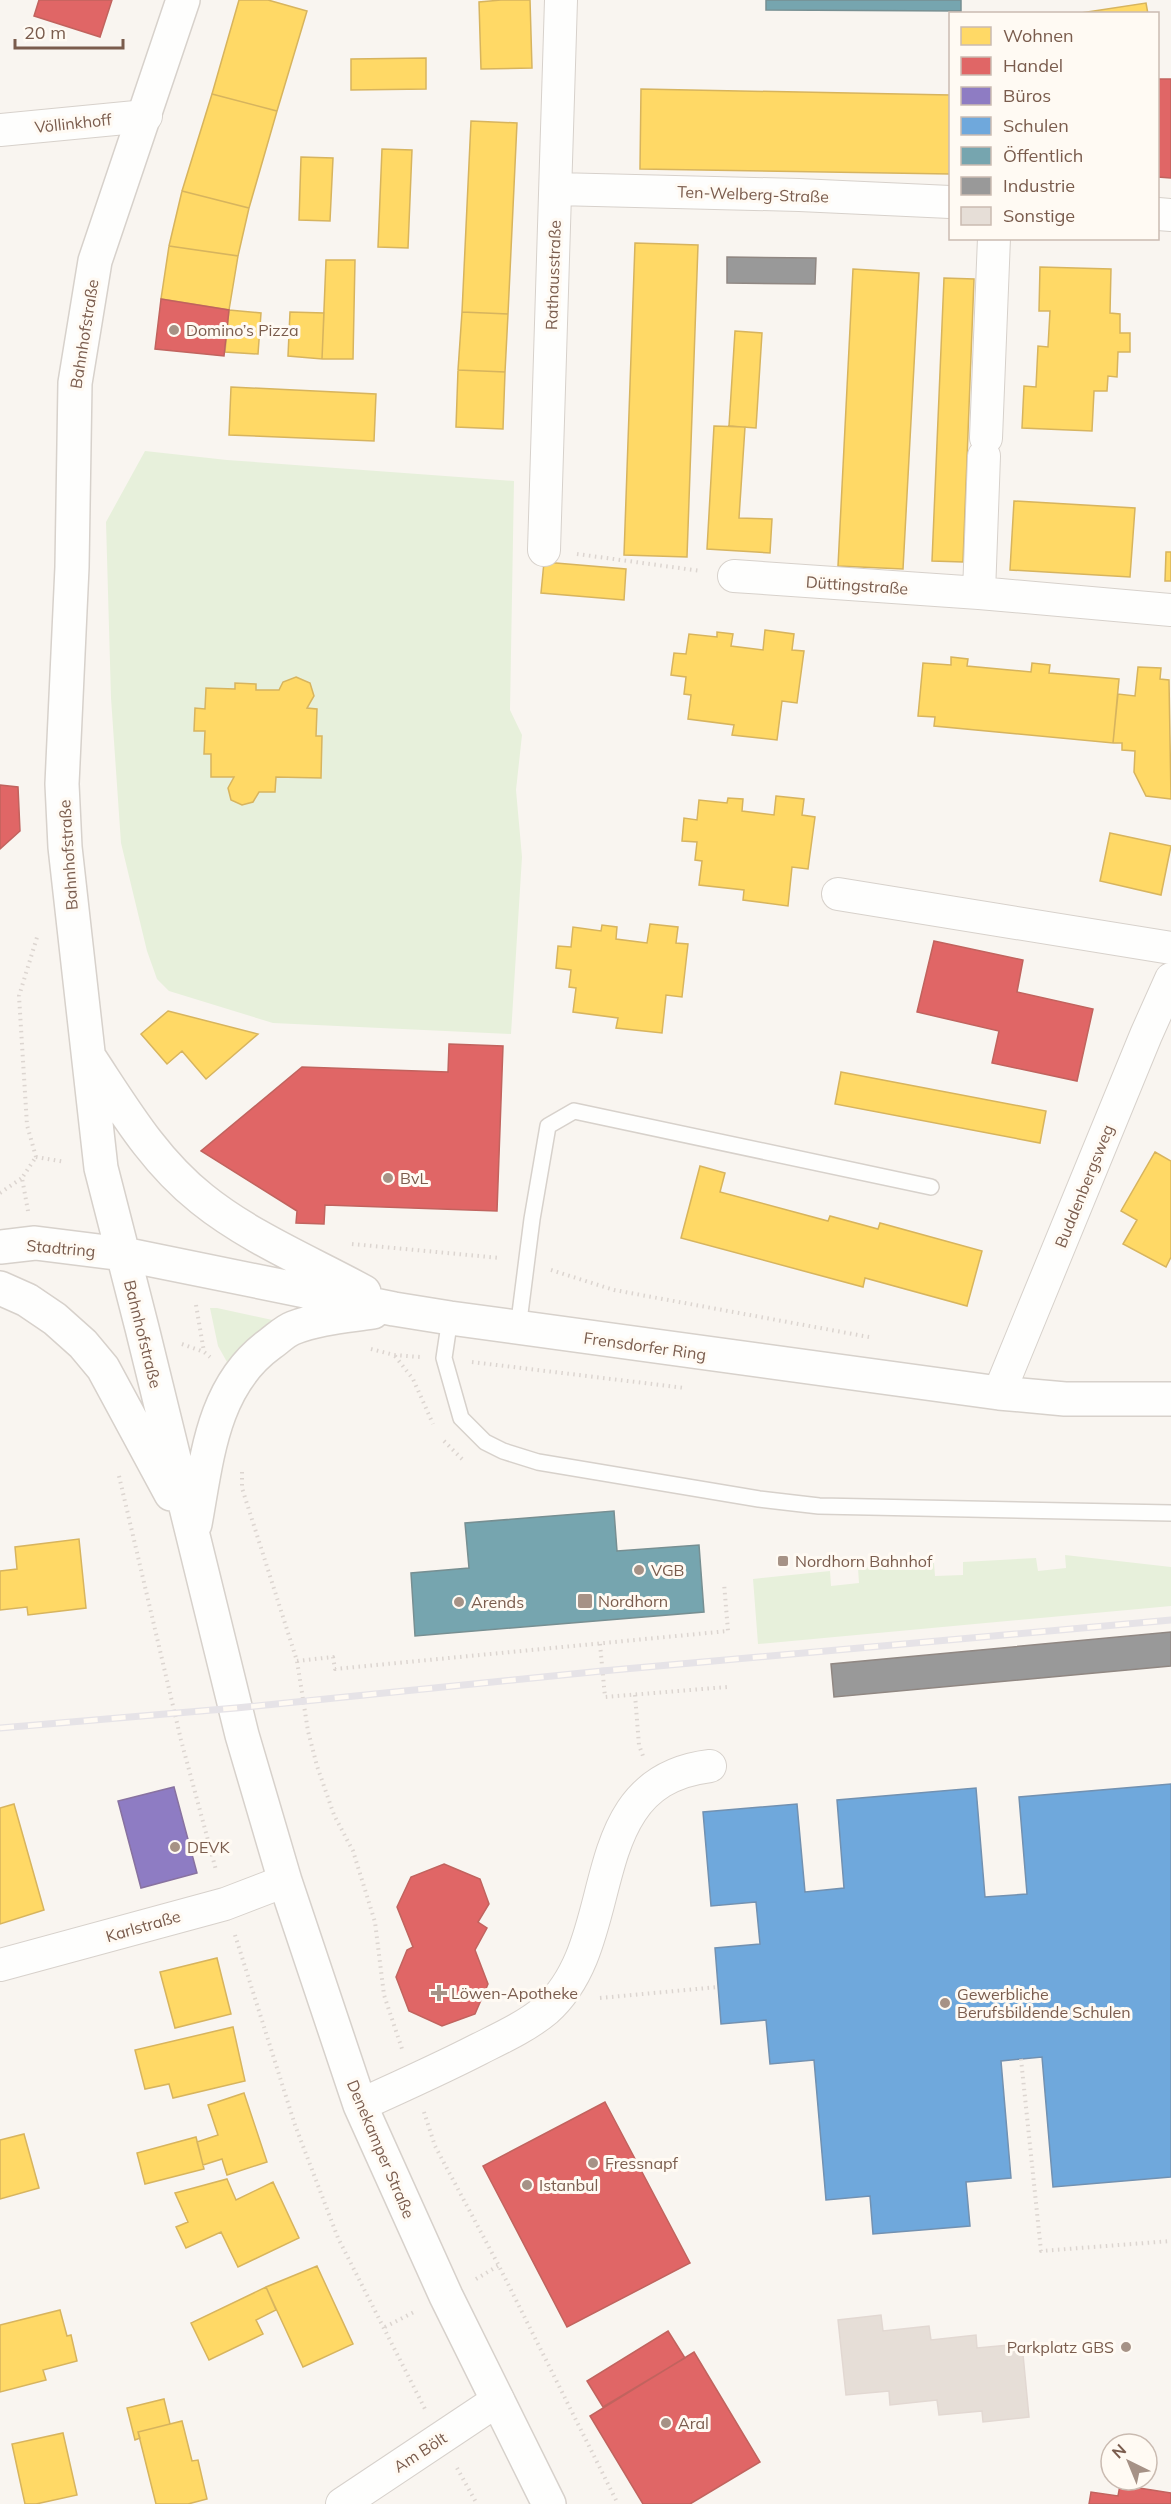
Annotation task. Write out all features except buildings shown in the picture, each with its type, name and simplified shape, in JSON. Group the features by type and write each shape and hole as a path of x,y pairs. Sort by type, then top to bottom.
{"street":[{"name":"Bahnhofstraße","path":"183,0 146,116 95,261 75,383 72,567 62,784 65,847 101,1168 236,1708"},
{"name":"Rathausstraße","path":"544,550 561,0"},
{"name":"Völlinkhoff","path":"0,130 146,116"},
{"name":"Ten-Welberg-Straße","path":"556,189 949,202"},
{"path":"979,593 994,240"},
{"name":"Düttingstraße","path":"734,576 979,593 1171,610"},
{"path":"838,894 1171,948"},
{"name":"Buddenbergsweg","path":"999,1394 1171,979"},
{"path":"87,1054 140,1136 201,1198 233,1221 394,1309"},
{"name":"Stadtring","path":"0,1246 35,1243 123,1254"},
{"name":"Frensdorfer Ring","path":"123,1254 394,1309 518,1329 999,1394 1065,1399 1171,1399"},
{"path":"0,1288 27,1300 55,1319 83,1344 103,1368 193,1535"},
{"path":"193,1535 218,1413 235,1380 260,1352 291,1329 334,1318 394,1309"},
{"name":"Denekamper Straße","path":"236,1708 285,1881 360,2105 446,2296 549,2504"},
{"path":"360,2105 504,2037 546,2010 567,1984 589,1942 613,1847 632,1810 653,1785 686,1769 710,1766"},
{"name":"Karlstraße","path":"0,1965 225,1904 285,1881"},
{"name":"Am Bölt","path":"342,2504 498,2400"}],"lane":[{"path":"518,1329 548,1126 574,1111 931,1187"},
{"path":"450,1318 444,1358 452,1395 461,1418 485,1442 503,1451 538,1462 759,1499 819,1506 1171,1513"}],"path":[{"path":"544,550 734,576"},
{"path":"36,1157 27,1125 18,996 38,932"},
{"path":"0,1193 22,1178"},
{"path":"344,1243 527,1260 560,1274 614,1290 872,1337"},
{"path":"366,1348 394,1355"},
{"path":"242,1465 242,1488 297,1661 306,1721 317,1766 334,1815 353,1851 369,1902 375,1922 384,1995 435,2146 499,2266 618,2504"},
{"path":"297,1661 333,1657 335,1670 728,1631 724,1583"},
{"path":"600,1644 605,1697 727,1687"},
{"path":"635,1695 639,1745 653,1785"},
{"path":"567,1984 598,1998 718,1987"},
{"path":"1021,2059 1041,2251 1171,2241"}],"green space":[{"path":"145,451 227,460 514,481 510,710 522,735 516,790 522,857 511,1034 273,1023 169,991 157,979 147,951 121,843 111,698 106,522"},
{"path":"210,1308 277,1321 248,1342 227,1362 218,1346"},
{"path":"1065,1555 1171,1567 1171,1606 758,1644 753,1579 830,1571 831,1586 859,1583 858,1568 934,1563 935,1576 963,1575 963,1562 1036,1558 1038,1571 1066,1568"}],"railway":[{"path":"0,1728 1171,1620"}],"place":[{"name":"Domino’s Pizza","path":"174,330"},
{"name":"BvL","path":"388,1178"},
{"name":"Nordhorn Bahnhof","path":"783,1561"},
{"name":"VGB","path":"639,1570"},
{"name":"Nordhorn","path":"585,1601"},
{"name":"Arends","path":"459,1602"},
{"name":"DEVK","path":"175,1847"},
{"name":"Löwen-Apotheke","path":"439,1993"},
{"name":"Gewerbliche Berufsbildende Schulen","path":"945,2003"},
{"name":"Fressnapf","path":"593,2163"},
{"name":"Istanbul","path":"527,2185"},
{"name":"Parkplatz GBS","path":"1126,2347"},
{"name":"Aral","path":"666,2423"}]}
